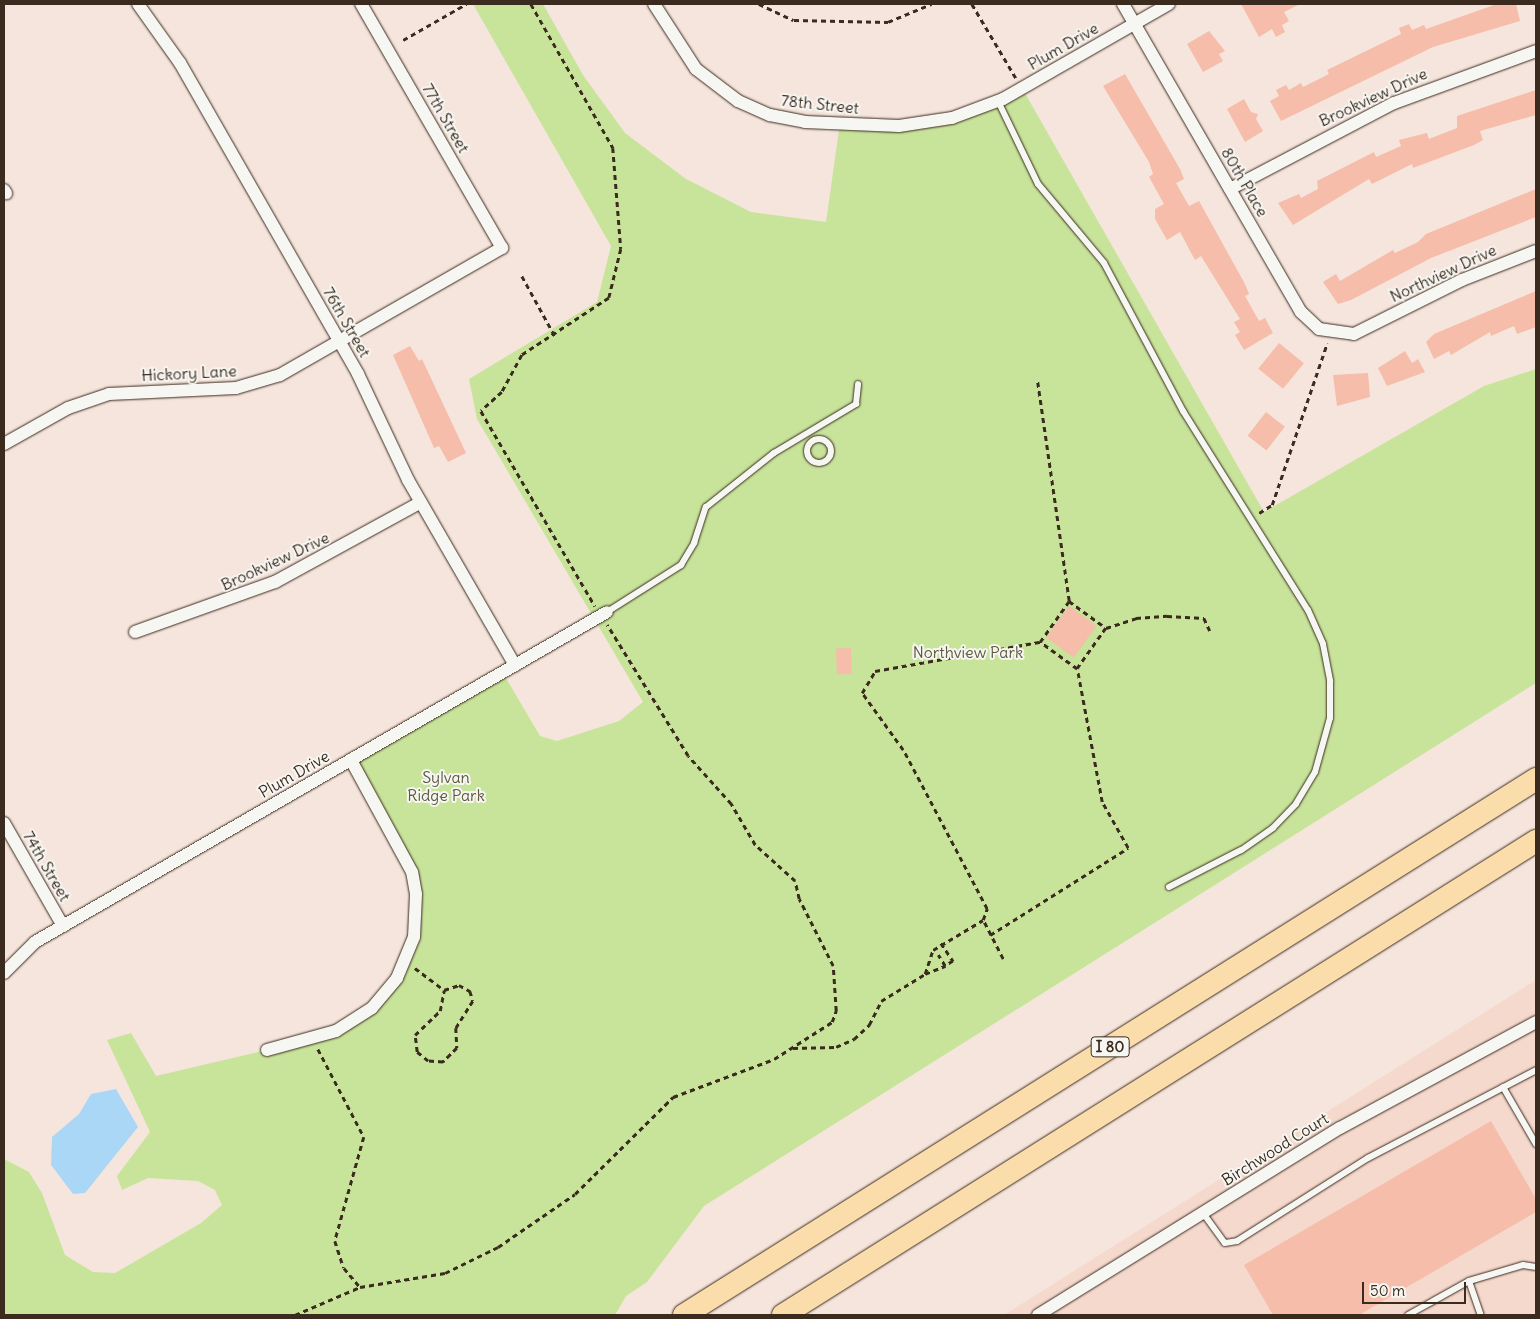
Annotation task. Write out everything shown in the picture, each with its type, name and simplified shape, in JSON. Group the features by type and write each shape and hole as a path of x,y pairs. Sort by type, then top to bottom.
{"highway":[{"name":"I 80","path":"684,1315 1536,779"},
{"path":"783,1315 1536,841"}],"street":[{"name":"76th Street","path":"138,4 180,63 340,342 420,502 515,665"},
{"name":"77th Street","path":"362,4 502,248"},
{"name":"78th Street","path":"654,4 696,69 738,101 770,115 805,122 899,126 952,118 998,100"},
{"name":"80th Place","path":"1124,4 1301,312 1330,334"},
{"name":"Plum Drive","path":"998,100 1169,4"},
{"name":"Brookview Drive","path":"1230,189 1394,102 1536,51"},
{"name":"Hickory Lane","path":"4,444 87,400 134,392 212,390 257,384 340,342 502,248"},
{"name":"Northview Drive","path":"1330,334 1366,329 1462,280 1536,251"},
{"name":"Brookview Drive","path":"135,632 275,582 420,502"},
{"name":"Plum Drive","path":"4,973 35,942 604,614"},
{"path":"267,1050 316,1038 372,1008 405,963 416,916 412,872 351,760"},
{"name":"74th Street","path":"4,823 63,926"},
{"name":"Birchwood Court","path":"1038,1315 1340,1128 1536,1022"}],"lane":[{"path":"998,100 1038,184 1104,263 1183,411 1249,519 1308,610 1323,644 1330,681 1327,736 1315,772 1296,804 1274,828 1169,888"},
{"path":"604,614 681,565 694,543 706,507 774,453 809,434 856,404 858,384"},
{"path":"809,434 813,441"},
{"path":"1203,1213 1225,1243 1237,1241 1368,1158 1536,1070"},
{"path":"1503,1087 1536,1144"},
{"path":"1408,1315 1468,1281 1523,1265 1536,1267"},
{"path":"1468,1281 1481,1315"}],"path":[{"path":"403,40 466,4"},
{"path":"294,1315 360,1286 445,1273 498,1248 575,1194 673,1096 758,1066 793,1048 832,1022 836,1011 829,954 808,919 795,881 755,845 732,804 688,756 481,412 502,392 522,355 555,336 609,298 621,249 619,196 613,148 607,134 531,4"},
{"path":"759,4 794,20 888,22 931,4"},
{"path":"972,4 1022,88"},
{"path":"522,276 555,336"},
{"path":"1249,519 1272,505 1330,334"},
{"path":"925,974 933,950 941,943 983,920 987,908 903,750 862,693 874,671 1040,642 1069,601 1036,380"},
{"path":"1069,601 1106,628"},
{"path":"1077,669 1106,628 1136,618 1167,616 1204,618 1210,631"},
{"path":"990,935 1128,848 1102,802 1077,669 1040,642"},
{"path":"983,920 1003,959"},
{"path":"793,1048 836,1047 854,1039 869,1025 881,1001 925,974 953,961 941,943"},
{"path":"938,955 945,966"},
{"path":"405,963 444,990"},
{"path":"462,985 473,1001 458,1024 453,1055 433,1063 420,1056 414,1042 420,1026 440,1011 444,990 462,985"},
{"path":"316,1038 319,1053 364,1137 335,1242 344,1268 360,1286"}],"shaded area":[{"path":"1536,980 1536,1315 1004,1315"}],"green space":[{"name":"Northview Park","path":"473,4 543,4 583,75 625,133 686,179 751,212 826,222 840,123 926,123 1022,88 1264,512 1484,386 1536,369 1536,683 704,1206 647,1282 626,1296 615,1315 4,1315 4,1159 29,1172 42,1193 65,1255 93,1272 115,1273 201,1223 222,1205 215,1190 198,1181 148,1178 122,1190 117,1176 150,1132 107,1040 131,1033 156,1076 267,1050 355,1021 407,957 416,894 351,760 503,673 540,736 557,741 619,721 643,702 477,419 469,379 597,302 611,246"}],"water":[{"path":"116,1089 138,1127 85,1193 73,1194 51,1165 52,1137 79,1114 91,1094"}],"building":[{"path":"1241,4 1300,4 1284,12 1289,21 1282,25 1285,32 1276,37 1272,29 1259,37"},
{"path":"1497,4 1516,4 1520,21 1433,47 1281,121 1270,101 1279,96 1276,90 1286,85 1289,90 1301,83 1303,87 1329,74 1327,70 1401,34 1399,28 1409,24 1412,30 1424,25 1426,29"},
{"path":"1209,31 1225,51 1219,54 1223,61 1203,72 1187,44"},
{"path":"1125,74 1180,169 1184,179 1176,183 1189,206 1199,201 1245,284 1249,294 1245,296 1259,321 1265,318 1273,333 1244,350 1235,335 1240,332 1234,322 1240,319 1201,256 1195,260 1180,232 1167,240 1155,219 1155,209 1164,204 1149,177 1153,174 1149,162 1103,86"},
{"path":"1536,90 1536,115 1480,131 1483,140 1474,145 1413,168 1412,164 1372,184 1369,179 1293,225 1278,203 1299,194 1301,198 1318,189 1317,181 1374,152 1376,157 1401,146 1399,140 1427,133 1429,139 1457,128 1457,116"},
{"path":"1244,99 1251,112 1258,114 1256,119 1263,131 1245,142 1227,109"},
{"path":"1536,189 1536,217 1431,258 1351,300 1338,304 1323,282 1336,274 1340,281 1393,250 1395,253 1418,242 1426,234"},
{"path":"1536,291 1536,327 1517,334 1514,326 1491,336 1490,332 1451,355 1449,351 1434,359 1426,342 1434,334"},
{"path":"1279,343 1304,363 1283,389 1258,369"},
{"path":"410,346 419,361 422,359 466,453 448,462 439,446 434,448 393,355"},
{"path":"1405,351 1412,363 1418,359 1425,372 1387,386 1378,368"},
{"path":"1368,373 1370,397 1337,406 1333,375"},
{"path":"1266,412 1285,427 1266,450 1248,436"},
{"path":"1069,606 1097,626 1074,658 1046,638"},
{"path":"851,648 852,674 837,675 836,649"},
{"path":"1491,1121 1536,1199 1536,1212 1359,1315 1273,1315 1244,1265"}],"park label":[{"name":"Sylvan Ridge Park","path":"446,786"}]}
